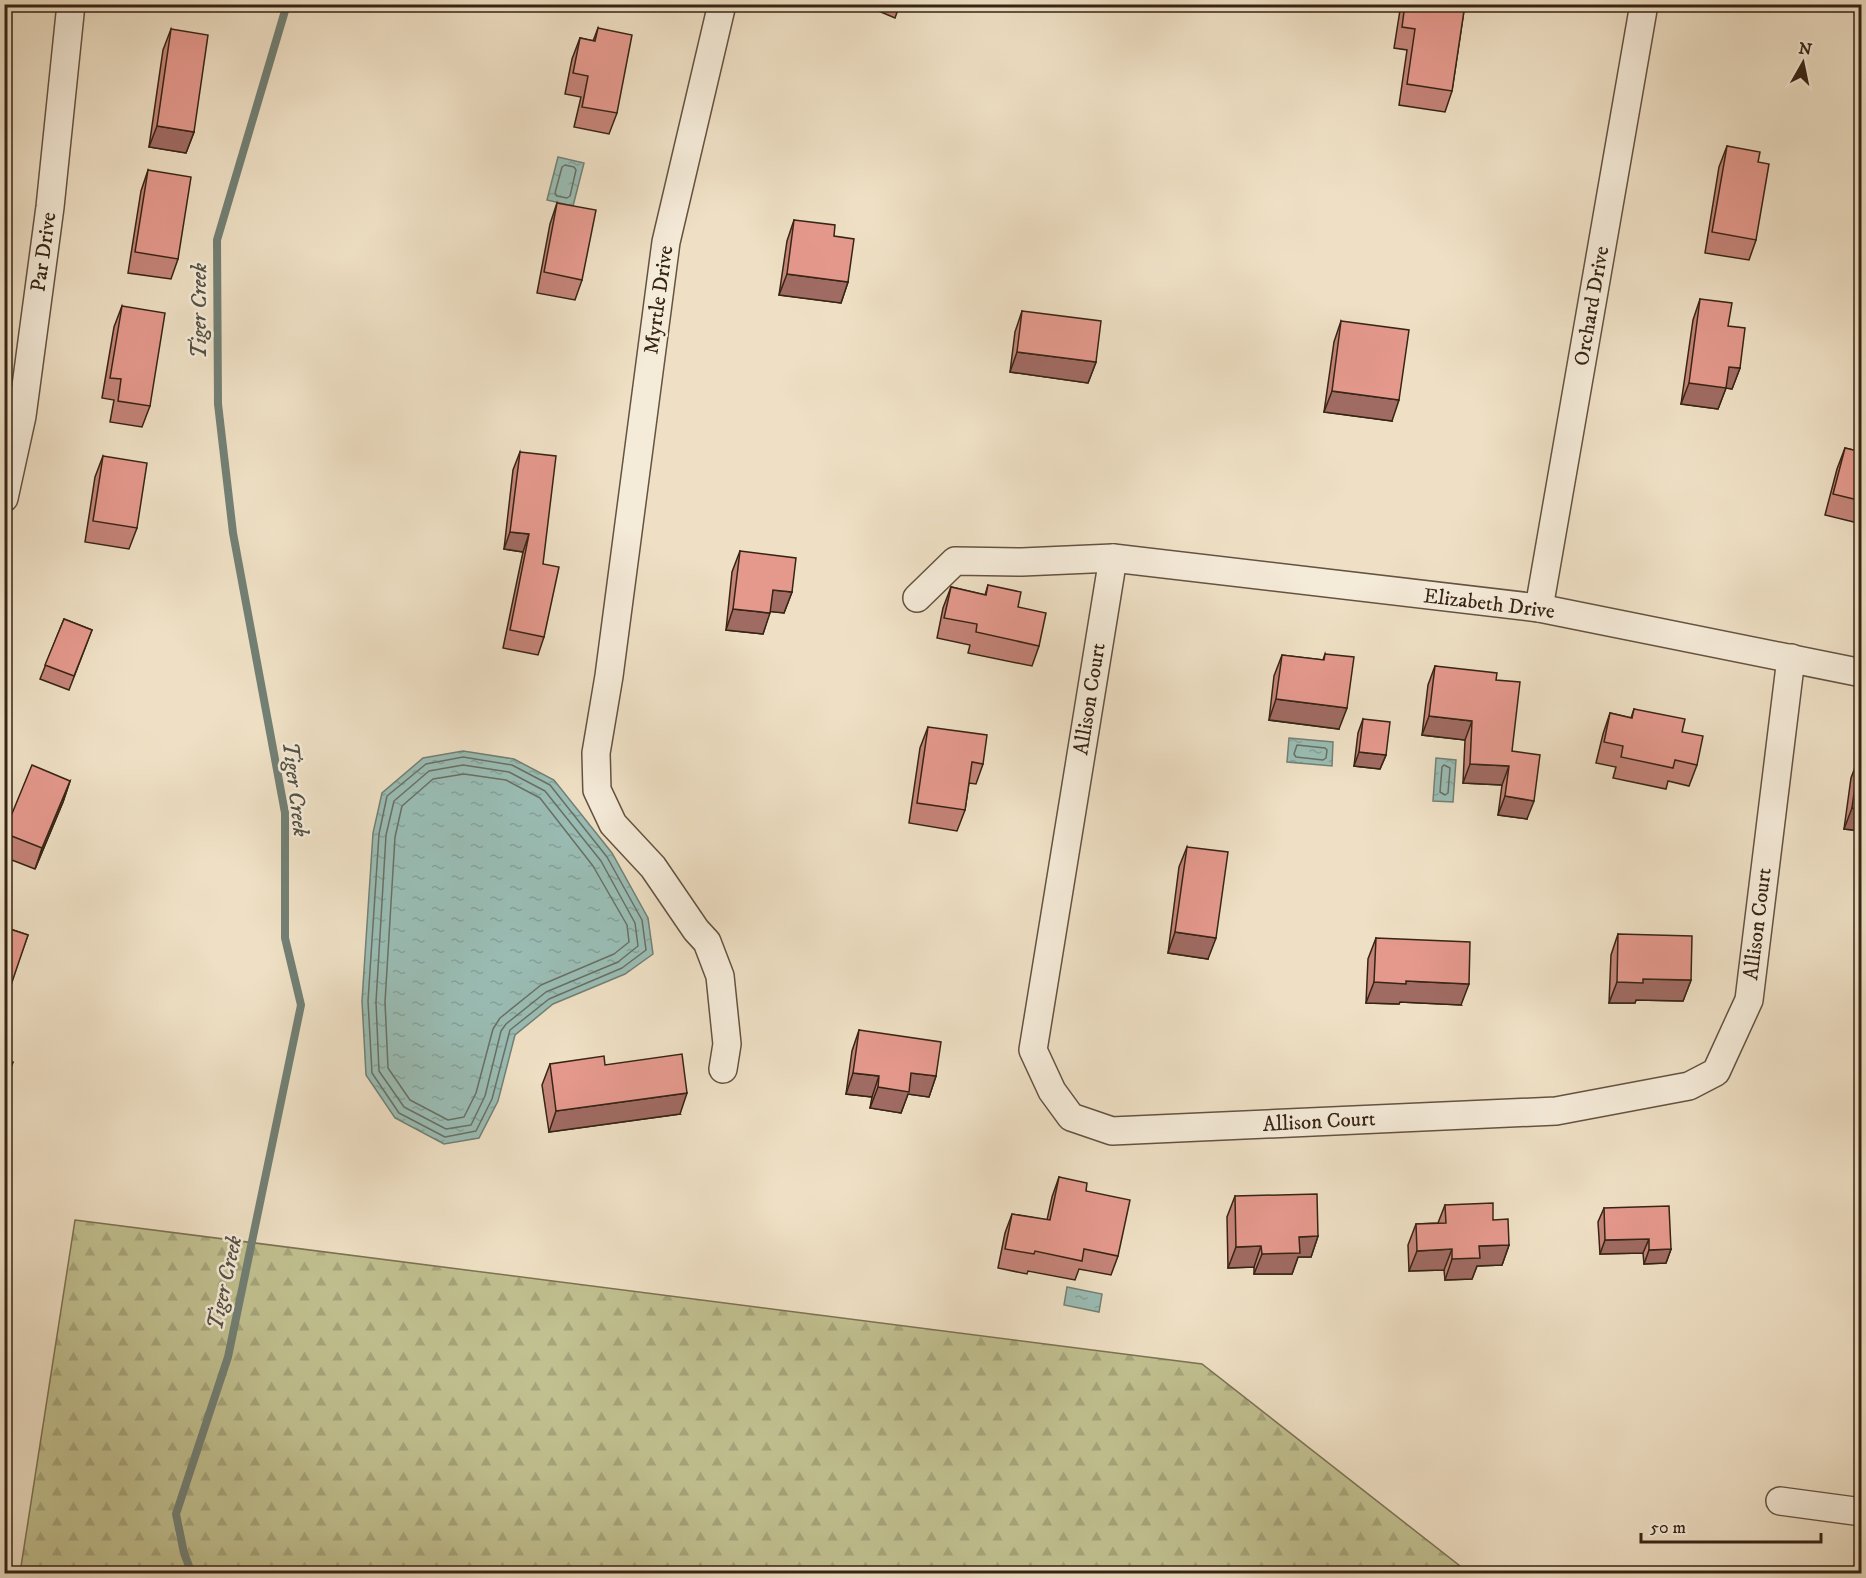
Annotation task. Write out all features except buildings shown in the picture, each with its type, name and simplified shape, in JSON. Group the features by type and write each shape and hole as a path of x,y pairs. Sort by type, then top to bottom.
{"street":[{"name":"Par Drive","path":"4,498 25,393 50,207 71,4"},
{"name":"Myrtle Drive","path":"723,4 666,242 609,676 596,753 597,790 613,824 653,867 696,930 707,942 720,976 727,1044 723,1069"},
{"name":"Orchard Drive","path":"1539,608 1644,4"},
{"name":"Elizabeth Drive","path":"917,598 955,561 1022,562 1113,558 1539,608 1862,673"},
{"name":"Allison Court","path":"1113,558 1033,1050 1052,1091 1071,1117 1112,1131 1556,1111 1689,1086 1716,1072 1749,1000 1791,658"},
{"path":"1780,1501 1862,1512"}],"green space":[{"path":"75,1220 1202,1364 1469,1573 20,1573"}],"water":[{"path":"558,157 584,163 573,206 547,200"},
{"path":"1289,738 1333,742 1332,766 1287,762"},
{"path":"463,751 514,759 554,780 612,853 648,918 653,954 625,974 553,1004 515,1035 498,1101 479,1138 444,1144 395,1118 366,1075 362,1001 373,833 382,793 423,758"},
{"path":"1436,758 1456,760 1453,802 1433,801"},
{"path":"1067,1287 1102,1294 1099,1312 1064,1305"}],"waterway":[{"name":"Tiger Creek","path":"192,1574 184,1553 176,1514 228,1357 301,1005 285,938 285,813 233,533 218,404 217,240 287,4"}]}
